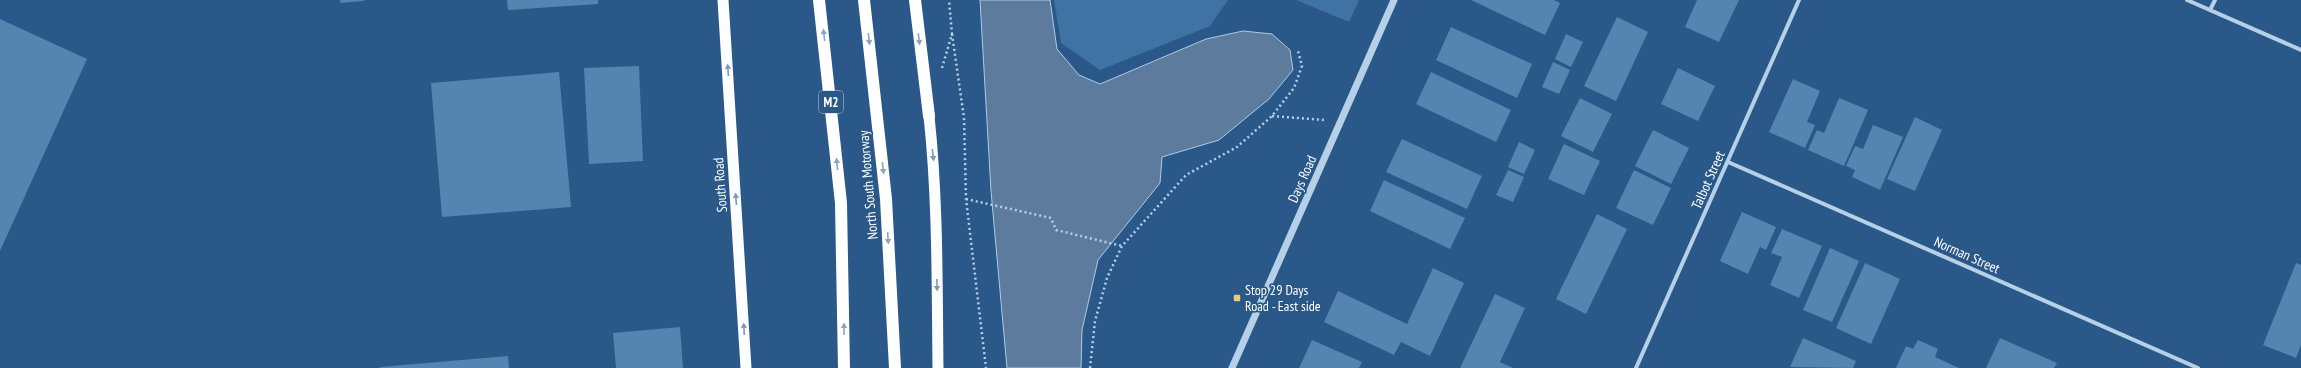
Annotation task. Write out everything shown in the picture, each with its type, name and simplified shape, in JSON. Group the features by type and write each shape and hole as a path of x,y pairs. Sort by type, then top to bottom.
{"highway":[{"name":"South Road","path":"723,0 746,368"},
{"name":"North South Motorway","path":"819,0 841,203 844,368"},
{"name":"North South Motorway","path":"864,0 886,199 894,368"},
{"path":"915,0 934,160 937,232 938,368"}],"street":[{"name":"Days Road","path":"1232,368 1394,0"},
{"name":"Talbot Street","path":"1636,368 1799,0"},
{"path":"2187,0 2301,50"},
{"path":"2210,10 2215,0"},
{"name":"Norman Street","path":"1728,162 2198,368"}],"path":[{"path":"949,0 952,34 964,118 966,199 986,368"},
{"path":"941,71 952,34"},
{"path":"1090,368 1095,321 1107,278 1122,246 1186,175 1237,147 1272,116 1294,88 1302,66 1298,51"},
{"path":"1272,116 1325,120"},
{"path":"966,199 1051,218 1056,230 1122,246"}],"shaded area":[{"path":"980,0 1050,0 1057,49 1079,75 1100,84 1206,39 1243,31 1272,34 1290,50 1293,70 1269,99 1219,140 1162,157 1160,183 1098,260 1082,330 1081,368 1007,368 991,191"},
{"path":"1054,0 1228,0 1210,26 1100,70 1061,43"},
{"path":"1296,0 1359,0 1349,22"}],"building":[{"path":"340,0 364,0 364,1 340,3"},
{"path":"507,0 598,0 598,4 508,10"},
{"path":"1471,0 1554,0 1560,3 1545,35"},
{"path":"1697,0 1739,0 1719,42 1685,27"},
{"path":"1617,17 1648,32 1616,101 1584,86"},
{"path":"0,19 87,59 0,251"},
{"path":"1451,27 1532,64 1517,98 1436,60"},
{"path":"1566,34 1583,42 1571,67 1555,59"},
{"path":"1553,62 1570,70 1559,94 1542,87"},
{"path":"639,66 643,161 589,164 584,68"},
{"path":"1678,68 1715,86 1698,121 1661,104"},
{"path":"559,72 571,207 442,217 431,83"},
{"path":"1431,72 1511,110 1496,142 1416,104"},
{"path":"1793,79 1820,91 1807,122 1815,125 1805,148 1769,132"},
{"path":"1580,98 1612,114 1593,152 1561,136"},
{"path":"1839,98 1868,110 1844,166 1808,150 1817,130 1824,133"},
{"path":"1915,117 1942,130 1915,191 1887,179"},
{"path":"1873,125 1903,137 1880,190 1852,177 1855,170 1846,166 1855,146 1863,149"},
{"path":"1653,130 1689,148 1671,184 1635,166"},
{"path":"1402,139 1482,176 1467,209 1386,172"},
{"path":"1519,142 1535,150 1524,174 1508,167"},
{"path":"1564,144 1600,161 1584,195 1548,179"},
{"path":"1508,170 1524,177 1513,202 1496,195"},
{"path":"1634,170 1671,188 1653,225 1616,208"},
{"path":"1384,180 1465,218 1450,249 1370,211"},
{"path":"1742,212 1776,227 1766,250 1760,247 1748,274 1720,261"},
{"path":"1597,214 1627,229 1586,314 1556,299"},
{"path":"1782,229 1822,246 1799,298 1770,285 1782,257 1771,253"},
{"path":"1830,248 1859,261 1832,322 1803,310"},
{"path":"1865,263 1900,279 1871,344 1836,328"},
{"path":"2296,263 2301,265 2301,345 2296,358 2263,345"},
{"path":"1433,268 1464,283 1430,356 1401,342 1394,355 1324,322 1338,291 1407,324"},
{"path":"1495,294 1525,308 1500,362 1513,368 1460,368"},
{"path":"680,327 683,368 616,368 613,333"},
{"path":"1803,338 1856,361 1853,368 1790,367"},
{"path":"2000,338 2057,363 2054,368 1986,368"},
{"path":"1312,340 1362,362 1359,368 1299,368"},
{"path":"1918,340 1938,349 1935,357 1959,368 1896,368 1906,346 1913,349"},
{"path":"508,356 509,368 380,368 380,367"}],"place":[{"name":"Stop 29 Days Road - East side","path":"1237,298"}]}
